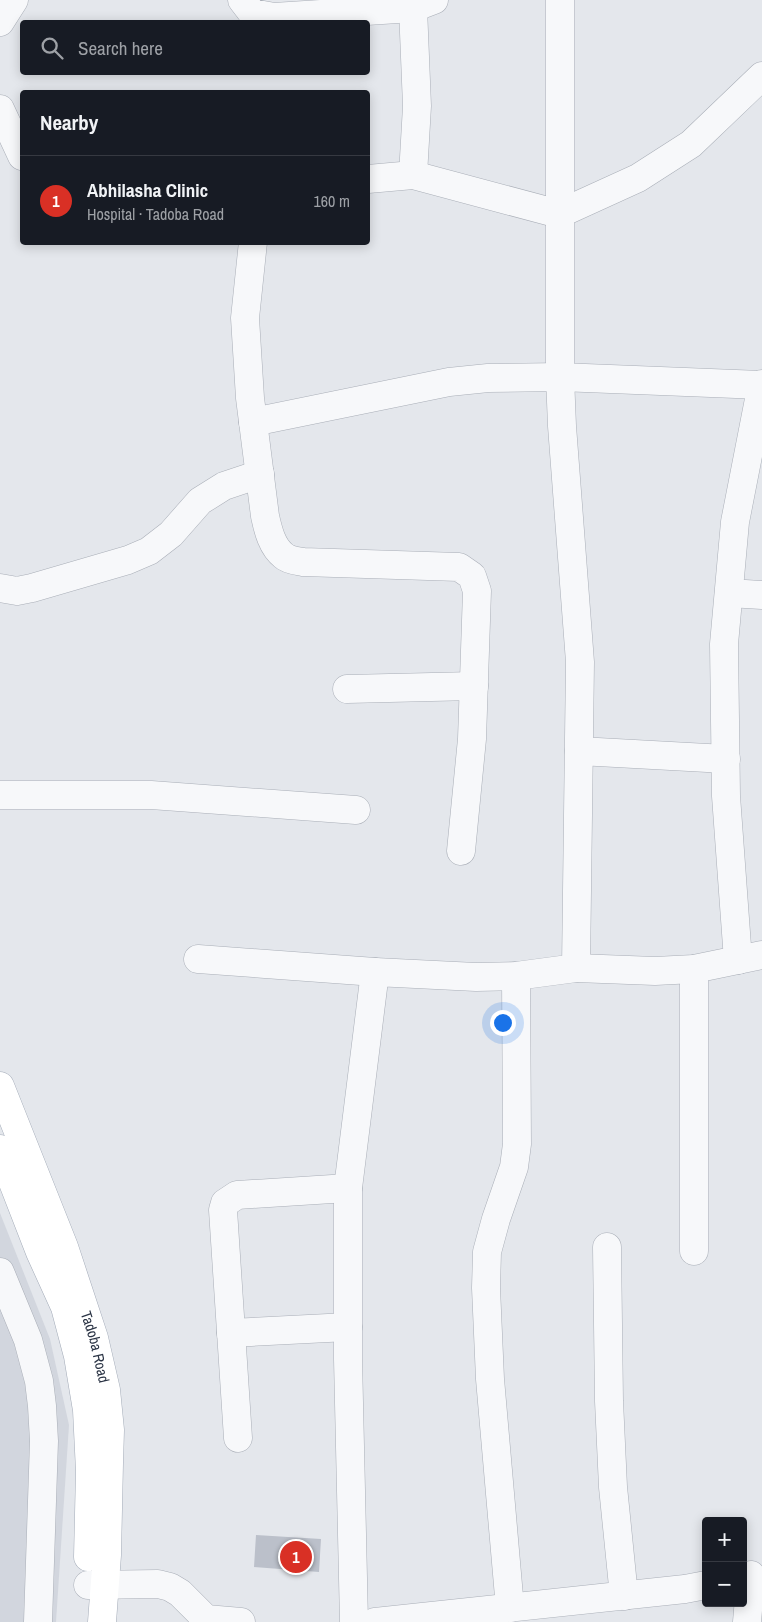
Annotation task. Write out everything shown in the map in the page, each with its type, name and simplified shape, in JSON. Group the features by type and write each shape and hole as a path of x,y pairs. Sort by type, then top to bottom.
{"main road":[{"name":"Tadoba Road","path":"0,1086 64,1246 94,1338 106,1390 110,1430 106,1555 84,1622"},
{"name":"Tadoba Road","path":"0,1149 40,1252 65,1307 78,1356 88,1419 96,1586 102,1622"}],"street":[{"path":"0,22 14,0"},
{"path":"242,0 252,13 274,17 424,4 413,175"},
{"path":"560,0 560,377 580,662 576,968"},
{"path":"370,178 413,175 559,214 638,178 691,144 760,85"},
{"path":"0,109 20,152"},
{"path":"253,245 246,318 250,398 268,533 284,557 303,562 459,567 472,576 477,591 472,739 460,850"},
{"path":"198,959 375,972 476,977 516,976 576,968 655,971 694,969 750,957 726,796 724,644 735,522 762,384 560,377 488,378 449,382 254,422"},
{"path":"0,588 17,591 32,588 128,560 149,551 171,534 200,501 224,486 260,474"},
{"path":"729,593 762,595"},
{"path":"347,689 474,686"},
{"path":"579,751 726,759"},
{"path":"0,795 151,796 356,810"},
{"path":"694,969 694,1251"},
{"path":"354,1622 348,1327 348,1188 375,972"},
{"path":"510,1608 490,1379 486,1288 487,1252 514,1167 517,1144 516,976"},
{"path":"238,1438 223,1210 225,1203 237,1195 348,1188"},
{"path":"607,1246 609,1401 613,1487 624,1596"},
{"path":"0,1272 28,1340 39,1381 42,1406 44,1441 38,1622"},
{"path":"231,1333 348,1327"},
{"path":"747,1622 752,1575"},
{"path":"96,1586 158,1584 170,1587 180,1593 207,1620 241,1622"},
{"path":"375,1622 624,1596 685,1589 702,1585"}],"shaded area":[{"path":"0,1213 50,1339 69,1425 56,1622 0,1622"}],"building":[{"path":"256,1535 321,1539 319,1572 254,1567"}],"place":[{"name":"Abhilasha Clinic","path":"296,1557"}]}
